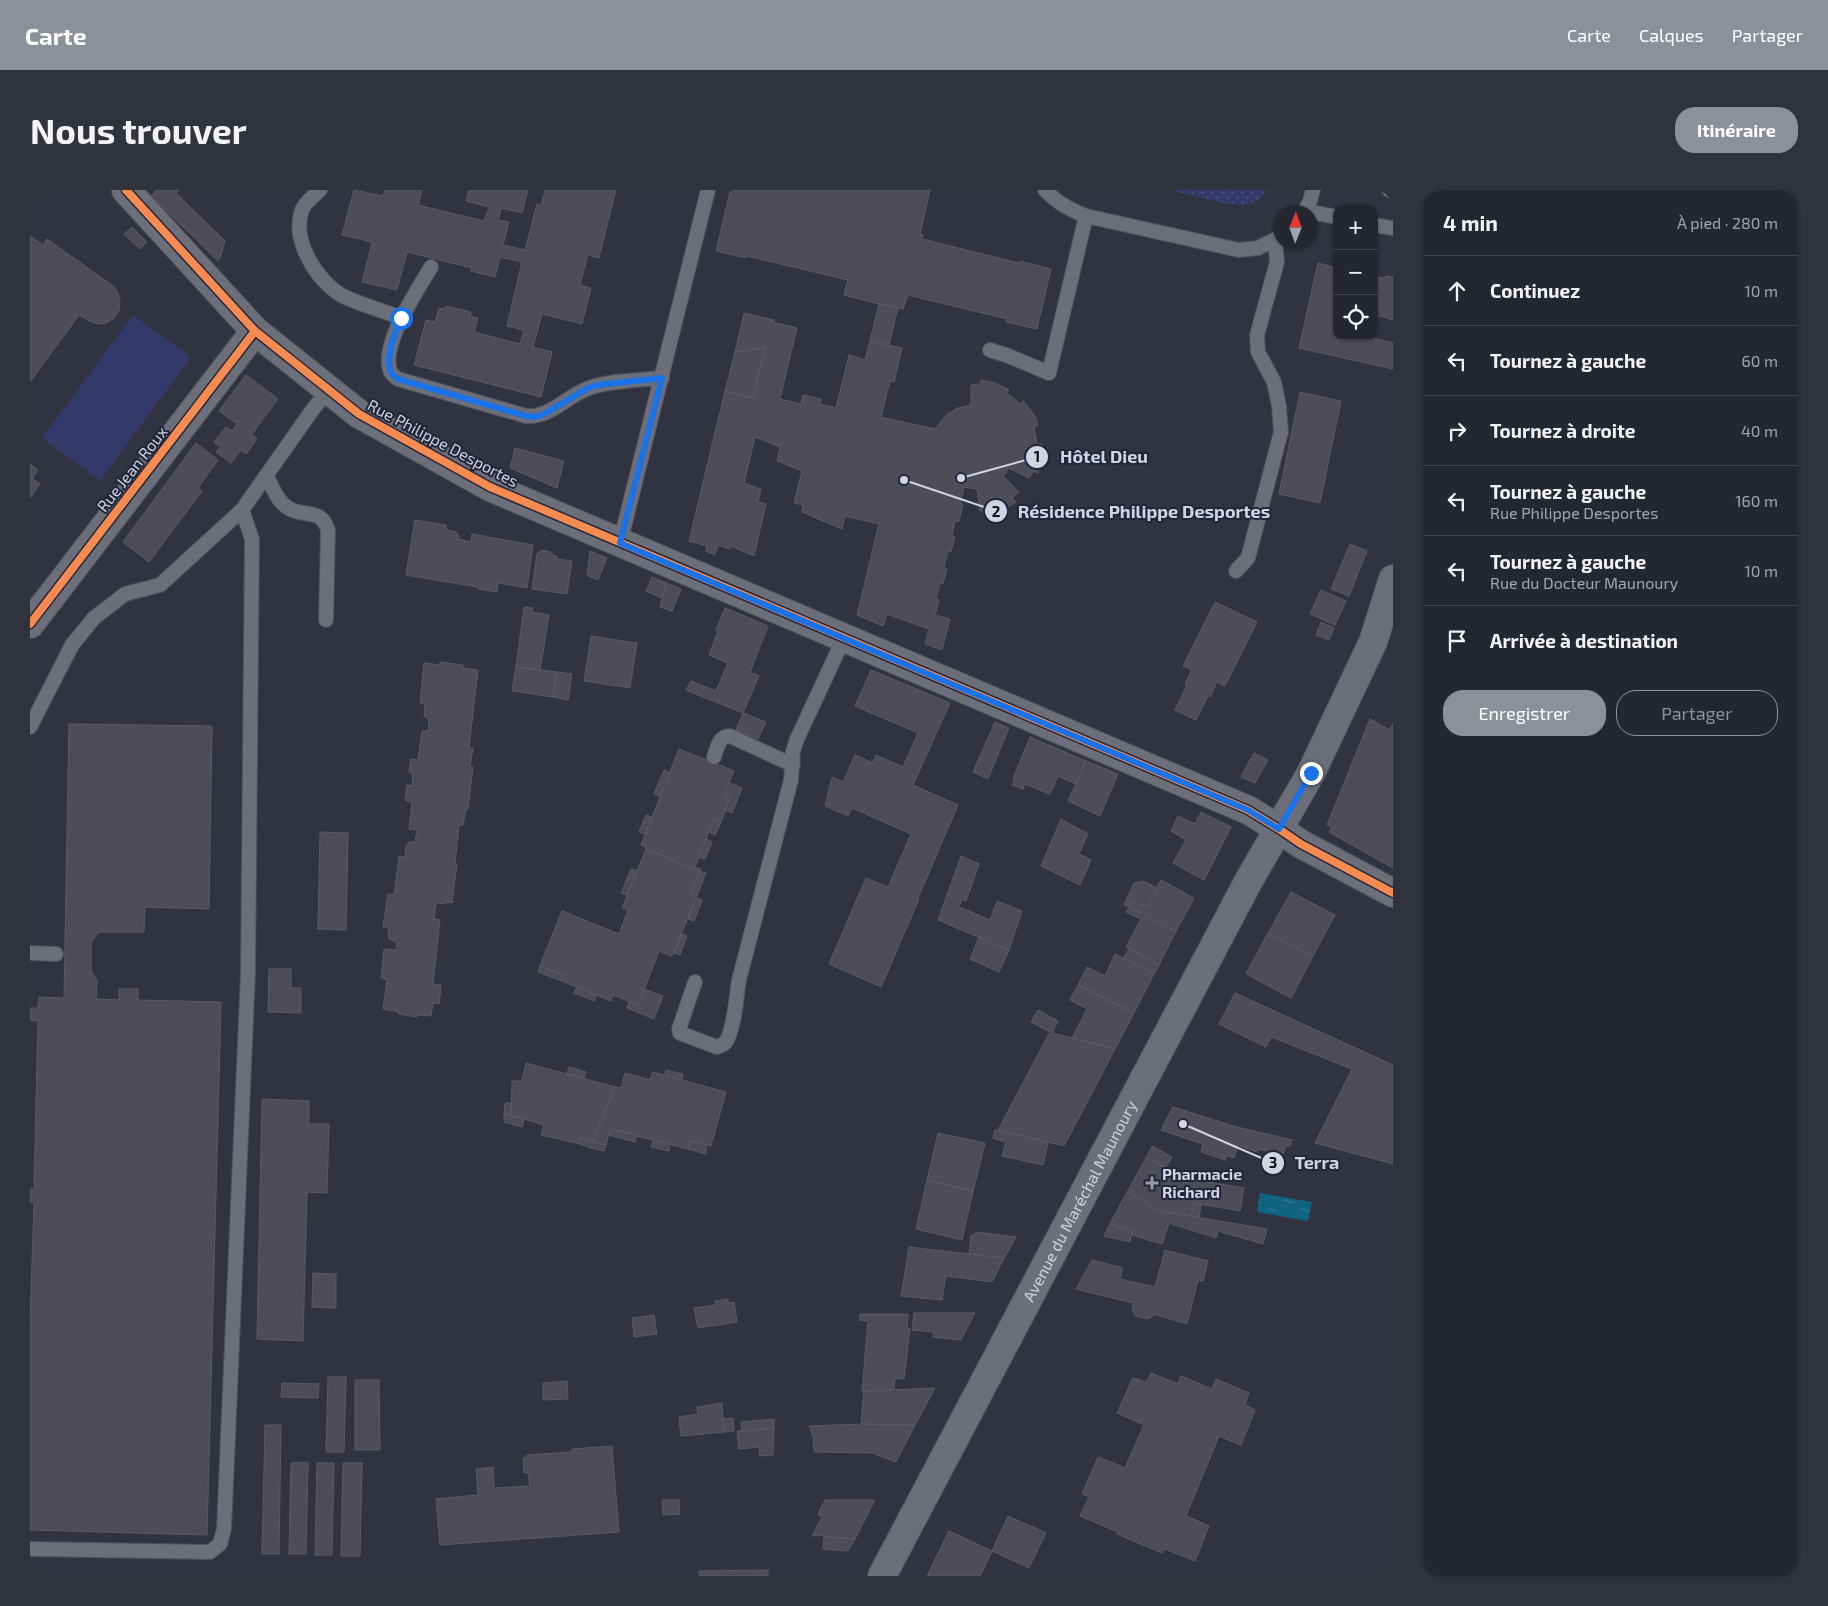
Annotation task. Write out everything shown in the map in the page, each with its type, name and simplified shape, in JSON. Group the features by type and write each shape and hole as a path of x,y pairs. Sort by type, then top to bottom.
{"street":[{"name":"Rue Philippe Desportes","path":"126,190 255,331 359,414 490,487 1248,810 1301,844 1393,893"},
{"name":"Rue Jean Roux","path":"30,624 255,331"},
{"name":"Avenue du Maréchal Maunoury","path":"882,1576 1240,898 1311,773 1373,642 1393,579"}],"lane":[{"path":"320,190 303,208 301,213 301,234 306,254 316,273 341,295 401,318"},
{"path":"620,543 708,190"},
{"path":"1045,190 1054,200 1069,210 1086,216 1239,250 1258,248 1273,241"},
{"path":"1308,205 1313,190"},
{"path":"1318,214 1333,216"},
{"path":"990,350 1049,372 1086,216"},
{"path":"1378,226 1393,228"},
{"path":"1236,571 1248,558 1281,432 1279,406 1274,382 1258,352 1257,335 1277,262 1278,250"},
{"path":"431,267 401,318 396,331 389,357 390,371 398,379 526,416 536,417 588,388 598,385 662,378"},
{"path":"30,727 72,645 94,618 125,594 160,585 242,510 313,409 329,390"},
{"path":"267,477 279,500 288,508 298,512 314,514 325,521 328,530 326,620"},
{"path":"30,1549 210,1552 220,1544 224,1529 248,973 252,539 242,510"},
{"path":"695,982 679,1029 680,1033 717,1047 726,1041 736,1006 739,980 791,780 797,739 844,638"},
{"path":"714,757 722,738 730,736 793,765"},
{"path":"30,953 56,954"}],"shaded area":[{"path":"1171,190 1267,190 1257,201 1245,205 1213,201"},
{"path":"133,315 191,357 100,481 42,438"}],"water":[{"path":"1260,1193 1312,1202 1308,1221 1257,1212"}],"building":[{"path":"156,190 179,190 176,193 225,241 218,261 151,196"},
{"path":"354,190 383,196 385,190 422,190 418,205 484,221 489,207 466,201 469,190 528,190 522,213 501,208 498,220 509,222 503,245 525,250 537,204 541,205 545,190 616,190 599,258 588,255 580,285 591,288 582,324 542,314 533,347 552,352 541,397 414,365 426,320 435,322 439,308 445,309 446,306 471,312 470,316 478,318 474,332 520,344 524,330 507,326 522,262 500,257 495,277 471,271 472,268 407,252 397,290 362,282 372,242 342,235"},
{"path":"733,190 930,190 920,234 923,235 922,239 1051,269 1037,329 1006,322 1007,319 908,295 903,309 879,304 844,295 848,280 747,256 746,258 716,251 730,192"},
{"path":"132,227 147,242 140,249 124,234"},
{"path":"30,236 43,245 47,239 113,286 117,291 120,301 119,311 113,319 104,324 93,323 79,315 30,382"},
{"path":"1318,263 1333,267 1333,340 1378,339 1393,343 1393,369 1299,348"},
{"path":"1378,277 1393,277 1393,320 1378,315"},
{"path":"879,304 898,308 889,345 870,341"},
{"path":"744,313 797,328 780,399 801,404 803,395 821,399 820,404 836,408 849,355 865,360 870,341 902,348 894,382 890,381 881,417 935,429 947,414 958,408 971,405 971,385 980,384 981,380 995,383 1009,390 1007,393 1020,404 1023,401 1035,416 1038,425 1034,427 1037,444 1042,444 1042,458 1038,473 1033,471 1029,478 1009,468 1003,476 1019,492 1012,498 1016,502 1003,510 991,514 989,510 980,511 977,489 964,487 960,503 963,504 959,521 955,521 952,536 955,537 951,552 948,551 944,567 947,569 943,584 940,583 936,599 939,600 935,615 950,619 942,650 925,644 929,629 887,614 883,626 857,615 879,524 845,516 842,529 802,512 803,505 794,503 802,471 777,461 780,447 755,437 744,483 761,489 758,502 766,504 754,556 731,546 730,549 718,545 715,555 706,551 707,546 689,541 725,391 753,398 765,348 735,352"},
{"path":"765,348 753,398 725,391 735,352"},
{"path":"246,375 278,399 252,434 257,439 246,454 241,450 231,463 216,452 220,447 214,442 226,427 232,431 237,424 219,411"},
{"path":"1300,392 1341,401 1320,503 1279,494"},
{"path":"196,443 218,460 198,488 202,491 149,562 123,542"},
{"path":"515,448 564,461 557,488 510,468"},
{"path":"30,464 38,470 30,481"},
{"path":"32,478 40,484 30,498 30,481"},
{"path":"415,520 446,525 446,530 456,532 459,536 458,539 471,542 472,534 533,545 527,588 498,583 497,592 406,575"},
{"path":"1350,544 1367,551 1349,596 1331,589"},
{"path":"542,550 551,552 554,556 557,556 556,559 572,561 567,594 532,589 537,554"},
{"path":"590,551 607,558 598,580 587,575"},
{"path":"652,577 666,583 662,598 646,591"},
{"path":"666,583 681,589 672,611 660,607"},
{"path":"1321,590 1346,601 1335,625 1310,614"},
{"path":"1215,602 1257,622 1225,686 1217,682 1196,720 1175,710 1192,670 1183,666"},
{"path":"524,607 532,608 532,612 549,615 540,670 516,667"},
{"path":"725,608 768,626 750,672 759,676 743,713 686,690 691,681 716,691 728,663 709,655"},
{"path":"1321,622 1334,628 1329,640 1316,635"},
{"path":"591,636 637,643 630,688 584,681"},
{"path":"440,662 463,665 463,668 478,670 469,748 473,748 470,766 473,767 468,809 466,809 463,825 459,825 452,903 436,903 434,919 440,920 433,984 441,985 439,1004 433,1003 431,1016 417,1015 417,1017 383,1009 387,980 381,978 384,949 396,950 397,942 389,939 388,928 383,927 388,894 394,895 399,856 405,857 406,846 409,842 415,842 417,830 409,829 412,802 405,800 407,785 412,786 413,773 409,772 411,759 418,760 422,731 428,731 429,719 424,714 425,704 420,703 424,663 440,665"},
{"path":"516,667 557,672 553,697 512,691"},
{"path":"871,670 950,703 913,785 958,805 881,987 829,964 866,878 888,887 911,834 852,808 848,816 825,806 832,777 843,782 855,755 873,763 876,755 903,767 918,733 855,706"},
{"path":"557,672 572,674 568,700 553,697"},
{"path":"743,713 766,722 758,739 736,730"},
{"path":"1370,719 1390,730 1393,723 1393,868 1329,832 1332,827 1327,825"},
{"path":"995,722 1009,728 988,779 973,772"},
{"path":"69,724 212,726 209,909 145,907 144,932 99,932 91,942 91,971 97,980 96,999 119,1000 119,989 138,989 138,1000 221,1002 207,1535 30,1530 30,1321 34,1202 30,1202 30,1189 34,1189 38,1021 30,1020 30,1008 38,1008 39,997 64,998"},
{"path":"1030,737 1086,761 1076,784 1058,776 1050,794 1025,784 1023,789 1012,785"},
{"path":"679,749 734,771 724,795 730,797 721,822 714,819 695,867 701,869 700,871 646,849 646,847 641,845"},
{"path":"1254,753 1268,760 1255,783 1241,777"},
{"path":"1086,761 1118,774 1100,816 1068,801"},
{"path":"664,770 670,773 660,796 654,794"},
{"path":"729,783 742,788 732,813 725,810 730,797 724,795"},
{"path":"1201,812 1231,827 1204,880 1173,863 1186,840 1171,831 1178,816 1195,824"},
{"path":"646,815 652,817 645,834 639,832"},
{"path":"714,819 721,822 715,835 709,832"},
{"path":"1061,819 1088,834 1079,854 1091,860 1080,885 1041,866"},
{"path":"320,832 348,833 346,930 318,929"},
{"path":"706,839 712,842 705,859 699,857"},
{"path":"646,849 700,871 691,893 697,896 672,956 659,951 638,1005 613,995 611,1001 562,981 564,975 540,966 562,911 619,934 628,910 622,908"},
{"path":"961,856 979,864 966,901 962,899 959,907 990,920 997,901 1022,911 1009,950 938,920"},
{"path":"631,869 637,871 627,895 621,893"},
{"path":"700,871 706,873 697,896 691,893"},
{"path":"1161,880 1194,898 1176,931 1129,907 1132,901 1147,907"},
{"path":"1143,881 1157,888 1147,907 1132,901 1129,907 1124,905 1134,883"},
{"path":"1291,892 1335,915 1313,956 1268,933"},
{"path":"696,898 702,900 694,921 688,919"},
{"path":"1129,907 1176,931 1159,965 1126,947 1141,919 1126,912"},
{"path":"1268,933 1313,956 1291,998 1246,974"},
{"path":"682,934 687,936 680,955 674,953"},
{"path":"979,937 1009,950 999,972 970,959"},
{"path":"1129,949 1159,965 1154,974 1123,959"},
{"path":"1115,954 1154,974 1134,1013 1078,985 1087,967 1105,976"},
{"path":"540,966 564,975 562,981 538,972"},
{"path":"269,969 291,969 291,988 301,988 301,1013 268,1012"},
{"path":"1078,985 1134,1013 1115,1049 1072,1038 1087,1009 1070,1000"},
{"path":"577,987 596,995 594,1001 574,993"},
{"path":"644,989 663,996 654,1019 627,1008 629,1002 638,1005"},
{"path":"1235,993 1393,1065 1393,1164 1315,1143 1352,1069 1271,1037 1266,1047 1219,1024"},
{"path":"1038,1010 1058,1021 1052,1033 1115,1049 1064,1146 998,1130 1050,1032 1031,1022"},
{"path":"526,1063 615,1087 593,1141 581,1138 580,1144 541,1135 544,1125 511,1115 512,1081 522,1081"},
{"path":"569,1067 586,1072 584,1078 567,1074"},
{"path":"666,1070 683,1074 682,1080 665,1076"},
{"path":"653,1072 726,1092 711,1146 690,1140 688,1149 610,1129 606,1145 593,1141 615,1087 621,1088 625,1073 650,1080"},
{"path":"262,1099 309,1101 309,1124 329,1124 327,1193 307,1192 303,1341 257,1339"},
{"path":"505,1103 511,1103 511,1115 504,1114"},
{"path":"1173,1107 1237,1127 1292,1140 1290,1146 1285,1146 1283,1155 1258,1149 1257,1152 1238,1145 1234,1158 1226,1156 1225,1160 1201,1152 1203,1144 1161,1130"},
{"path":"504,1114 524,1119 522,1127 504,1122"},
{"path":"610,1129 637,1135 635,1142 609,1135"},
{"path":"995,1130 1048,1142 1043,1165 1002,1156 1006,1142 993,1138"},
{"path":"938,1133 985,1143 973,1191 927,1180"},
{"path":"581,1138 593,1141 591,1148 580,1144"},
{"path":"653,1140 670,1144 669,1151 651,1147"},
{"path":"690,1140 707,1145 705,1154 688,1149"},
{"path":"593,1141 606,1145 604,1151 591,1148"},
{"path":"1152,1146 1172,1157 1166,1167 1146,1158"},
{"path":"1146,1158 1190,1179 1244,1188 1240,1211 1194,1203 1191,1216 1159,1211 1127,1192"},
{"path":"927,1180 973,1191 962,1240 916,1229"},
{"path":"1127,1192 1159,1211 1267,1229 1263,1244 1218,1231 1216,1238 1169,1223 1162,1244 1132,1235 1132,1231 1110,1224"},
{"path":"1194,1203 1201,1204 1199,1218 1191,1216"},
{"path":"1110,1224 1132,1231 1130,1242 1104,1236"},
{"path":"977,1232 1016,1237 1004,1258 969,1254 971,1236"},
{"path":"909,1247 1004,1258 992,1282 946,1276 942,1300 901,1296"},
{"path":"1165,1250 1208,1261 1203,1281 1198,1280 1187,1324 1153,1314 1153,1316 1147,1319 1135,1316 1132,1308 1133,1303 1076,1289 1092,1260 1123,1268 1120,1279 1155,1287"},
{"path":"313,1273 336,1274 336,1308 312,1307"},
{"path":"728,1299 728,1303 734,1302 737,1322 698,1328 694,1308 716,1305 715,1301"},
{"path":"914,1313 975,1313 961,1340 933,1337 934,1332 912,1330"},
{"path":"860,1314 908,1314 907,1328 910,1329 904,1379 895,1378 894,1390 862,1392 868,1321 860,1320"},
{"path":"654,1315 657,1334 634,1337 632,1318"},
{"path":"1151,1373 1178,1384 1181,1376 1212,1389 1216,1379 1249,1393 1245,1405 1255,1410 1241,1445 1219,1436 1186,1516 1209,1526 1195,1561 1165,1549 1162,1553 1080,1516 1089,1497 1082,1494 1098,1457 1125,1468 1144,1425 1117,1413 1133,1378 1146,1382"},
{"path":"328,1377 346,1377 344,1452 326,1452"},
{"path":"355,1380 379,1380 380,1450 355,1450"},
{"path":"567,1381 568,1399 543,1400 543,1383"},
{"path":"282,1383 319,1384 318,1398 281,1397"},
{"path":"935,1388 915,1425 861,1424 864,1391"},
{"path":"722,1403 724,1432 681,1436 679,1417 698,1414 697,1407"},
{"path":"733,1418 734,1431 724,1432 723,1419"},
{"path":"774,1419 774,1428 742,1431 741,1422"},
{"path":"861,1424 915,1425 896,1462 872,1453 814,1452 813,1437 809,1426"},
{"path":"265,1425 281,1425 279,1554 262,1554"},
{"path":"774,1428 773,1455 760,1456 759,1447 739,1449 737,1431"},
{"path":"612,1446 619,1532 440,1545 436,1499 478,1495 476,1469 493,1467 494,1488 530,1486 528,1472 524,1473 523,1458 527,1458 527,1455 572,1452 572,1449"},
{"path":"308,1462 306,1554 289,1554 291,1463"},
{"path":"317,1463 334,1463 332,1555 315,1555"},
{"path":"343,1463 362,1463 360,1556 341,1556"},
{"path":"662,1500 679,1500 680,1514 663,1515"},
{"path":"825,1500 875,1500 855,1539 824,1537 825,1535 812,1536 822,1517 818,1514"},
{"path":"1008,1516 1046,1533 1029,1568 992,1551"},
{"path":"949,1531 992,1551 980,1576 927,1576"},
{"path":"824,1537 855,1539 848,1551 823,1549"},
{"path":"768,1570 768,1576 699,1576 699,1571"}],"cycle path":[{"path":"126,190 255,331 359,414 490,487 1248,810 1301,844 1393,893"},
{"path":"30,624 255,331"}],"place":[{"name":"Hôtel Dieu","path":"961,478"},
{"name":"Résidence Philippe Desportes","path":"904,480"},
{"name":"Terra","path":"1183,1124"},
{"name":"Pharmacie Richard","path":"1152,1183"}],"route":[{"path":"401,318 389,357 390,371 398,379 526,416 536,417 544,414 588,388 598,385 662,378 620,543 1248,810 1279,829 1311,773"}]}
